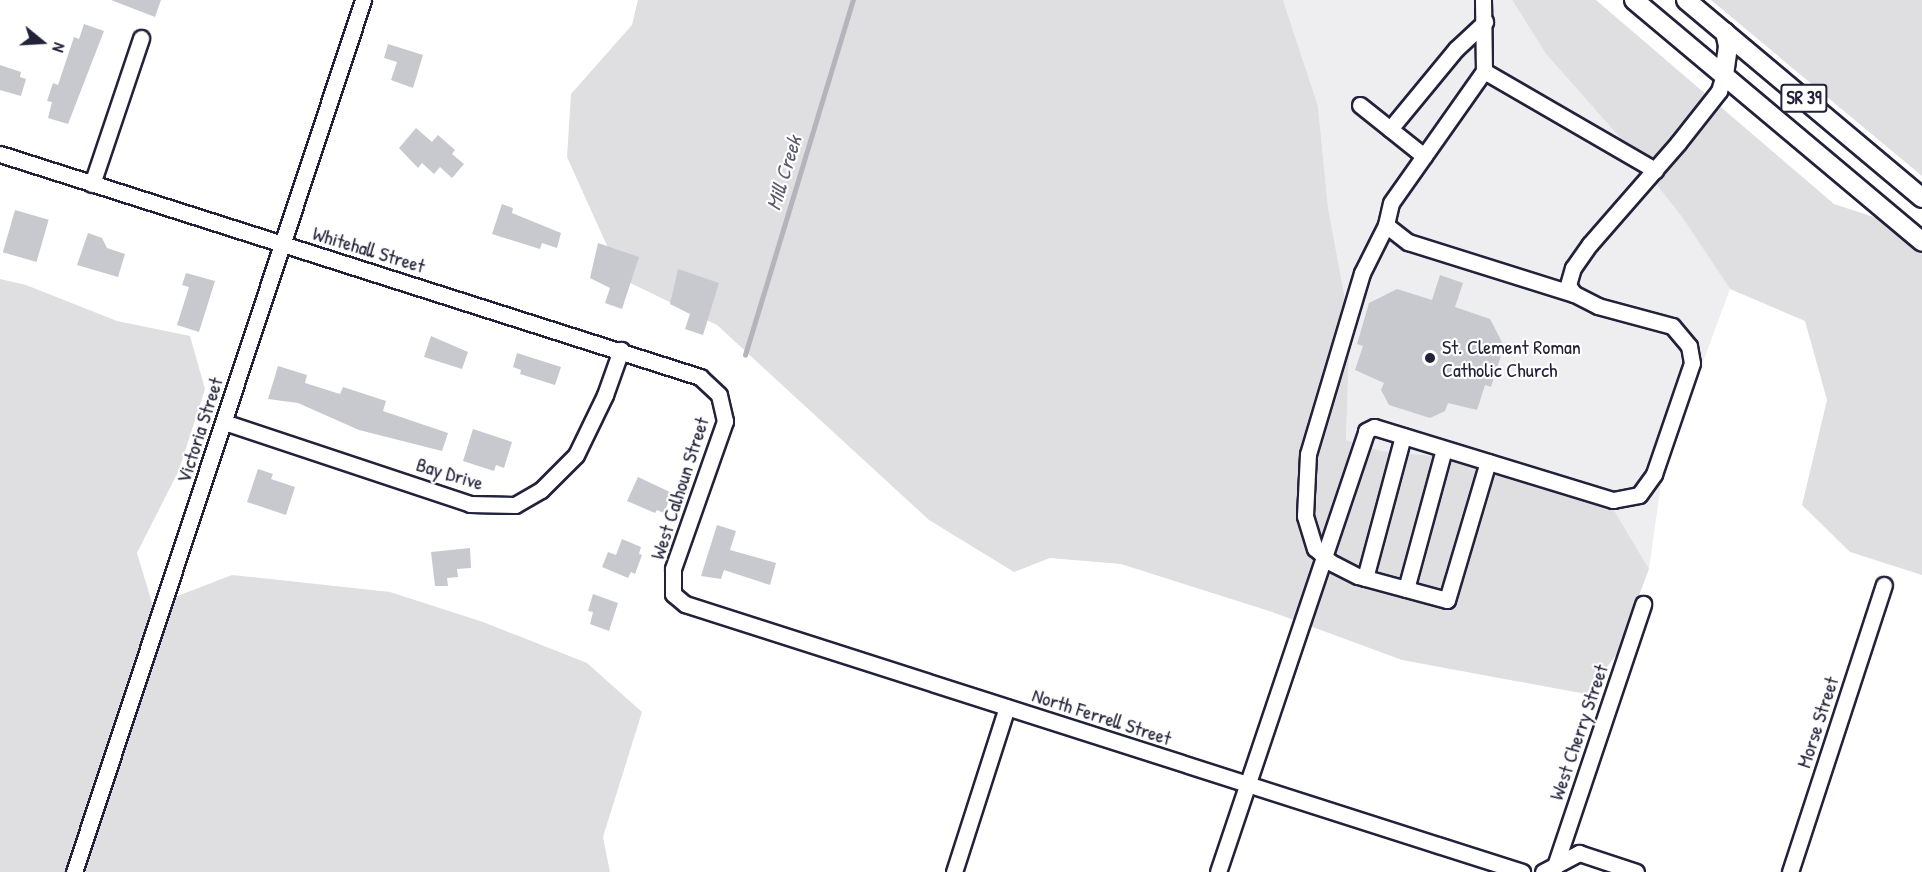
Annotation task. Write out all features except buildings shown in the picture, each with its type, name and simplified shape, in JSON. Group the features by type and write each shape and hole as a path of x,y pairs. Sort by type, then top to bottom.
{"main road":[{"name":"SR 39","path":"1634,0 1922,243"},
{"name":"SR 39","path":"1686,0 1922,198"},
{"path":"1724,75 1728,46 1725,32"}],"street":[{"name":"Victoria Street","path":"74,872 363,0"},
{"path":"1483,0 1484,71 1391,203 1386,225 1362,273 1308,454 1305,516 1315,548 1323,555 1365,578 1447,600 1488,462"},
{"path":"1389,129 1456,49 1485,22"},
{"path":"92,184 141,38"},
{"path":"1484,71 1655,170"},
{"path":"1574,294 1568,285 1573,268 1719,91 1724,75"},
{"path":"1360,105 1424,156"},
{"name":"Whitehall Street","path":"0,154 621,350 700,377 719,395"},
{"path":"1218,872 1366,431 1374,427 1613,500 1639,495 1654,474 1692,363 1689,346 1671,326 1598,306 1574,294 1408,242 1386,225"},
{"name":"Bay Drive","path":"224,422 470,504 515,505 541,490 576,455 605,395 621,350"},
{"name":"West Calhoun Street","path":"673,594 671,579 677,552 722,434 724,407 719,395"},
{"path":"1365,578 1403,436"},
{"path":"1406,589 1444,449"},
{"name":"Morse Street","path":"1790,872 1884,585"},
{"name":"North Ferrell Street","path":"673,594 692,607 1522,872"},
{"name":"West Cherry Street","path":"1551,869 1643,604"},
{"path":"954,872 1007,707"},
{"path":"1551,869 1579,853 1636,872"}],"shaded area":[{"path":"638,0 1283,0 1318,106 1328,207 1345,299 1349,354 1346,440 1381,451 1444,457 1483,453 1608,500 1649,569 1617,654 1586,694 1402,660 1269,611 1121,564 1050,558 1014,572 929,520 717,325 622,279 567,157 571,94 632,25"},
{"path":"1283,0 1512,0 1546,54 1615,132 1682,217 1730,289 1663,470 1649,569 1608,500 1444,457 1381,451 1346,440 1349,354 1345,299 1328,207 1318,106"},
{"path":"1512,0 1596,0 1834,204 1883,220 1922,253 1922,575 1850,552 1802,505 1827,400 1805,321 1730,289 1682,217 1615,132 1546,54"},
{"path":"1711,0 1922,0 1922,176"},
{"path":"0,279 26,285 117,321 190,336 205,389 179,470 137,553 153,606 65,872 0,872"},
{"path":"232,575 390,592 483,622 587,663 642,712 603,837 610,872 84,872 175,597"}],"waterway":[{"name":"Mill Creek","path":"745,355 853,0"}],"place":[{"name":"St. Clement Roman Catholic Church","path":"1430,358"}]}
